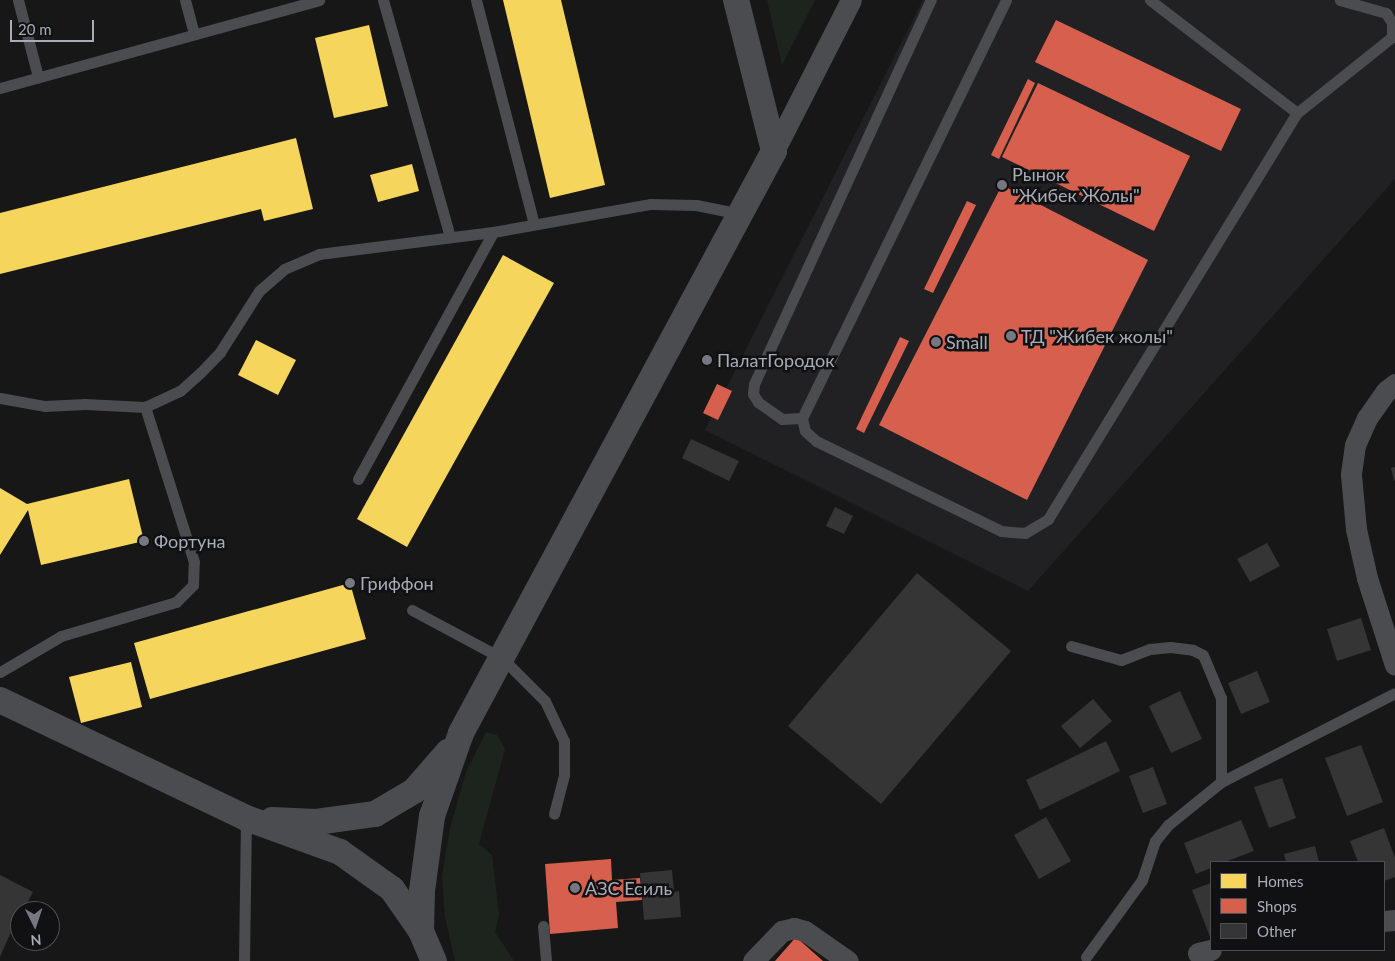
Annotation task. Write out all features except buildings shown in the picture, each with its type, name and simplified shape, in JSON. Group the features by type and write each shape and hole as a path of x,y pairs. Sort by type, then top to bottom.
{"street":[{"path":"736,0 774,152"},
{"path":"421,932 422,891 432,816 462,733 742,214 851,0"},
{"path":"1395,384 1386,391 1367,418 1355,445 1351,475 1356,529 1367,578 1395,665"},
{"path":"0,700 246,818 340,852 392,889 421,932 434,961"},
{"path":"246,818 316,822 375,814 414,791 462,733"},
{"path":"753,961 782,931 794,928 805,931 848,961"}],"lane":[{"path":"18,0 38,77"},
{"path":"185,0 194,34"},
{"path":"0,88 194,34 296,3 319,0"},
{"path":"382,0 450,237"},
{"path":"476,0 534,224"},
{"path":"802,418 782,419 758,402 754,394 754,384 931,0"},
{"path":"1006,0 802,418 805,431 816,440 1001,531 1025,533 1038,527 1048,519 1297,114 1392,37 1392,23 1386,14 1340,0"},
{"path":"1150,0 1297,114"},
{"path":"0,398 45,406 85,404 145,407 180,391 201,372 220,352 259,292 284,269 319,254 494,232 650,204 696,205 742,214"},
{"path":"358,479 494,232"},
{"path":"0,672 61,636 176,602 193,585 194,562 145,407"},
{"path":"412,610 502,658 545,701 564,741 564,775 554,814"},
{"path":"1071,646 1121,660 1150,649 1193,650 1203,655 1212,669 1221,698 1221,782"},
{"path":"1086,957 1142,880 1155,841 1168,825 1221,782 1395,693"},
{"path":"244,961 246,818"},
{"path":"543,926 546,961"}],"shaded area":[{"path":"767,0 815,0 782,65"},
{"path":"923,0 1395,0 1395,179 1028,591 705,430"},
{"path":"486,732 497,735 505,749 479,844 492,855 499,915 495,932 514,961 455,961 445,917 442,877 450,828 466,772"}],"place":[{"name":"Рынок \"Жибек Жолы\"","path":"1002,185"},
{"name":"ТД \"Жибек жолы\"","path":"1011,336"},
{"name":"Small","path":"936,342"},
{"name":"ПалатГородок","path":"707,360"},
{"name":"Фортуна","path":"144,541"},
{"name":"Гриффон","path":"350,583"},
{"name":"АЗС Есиль","path":"575,888"}]}
